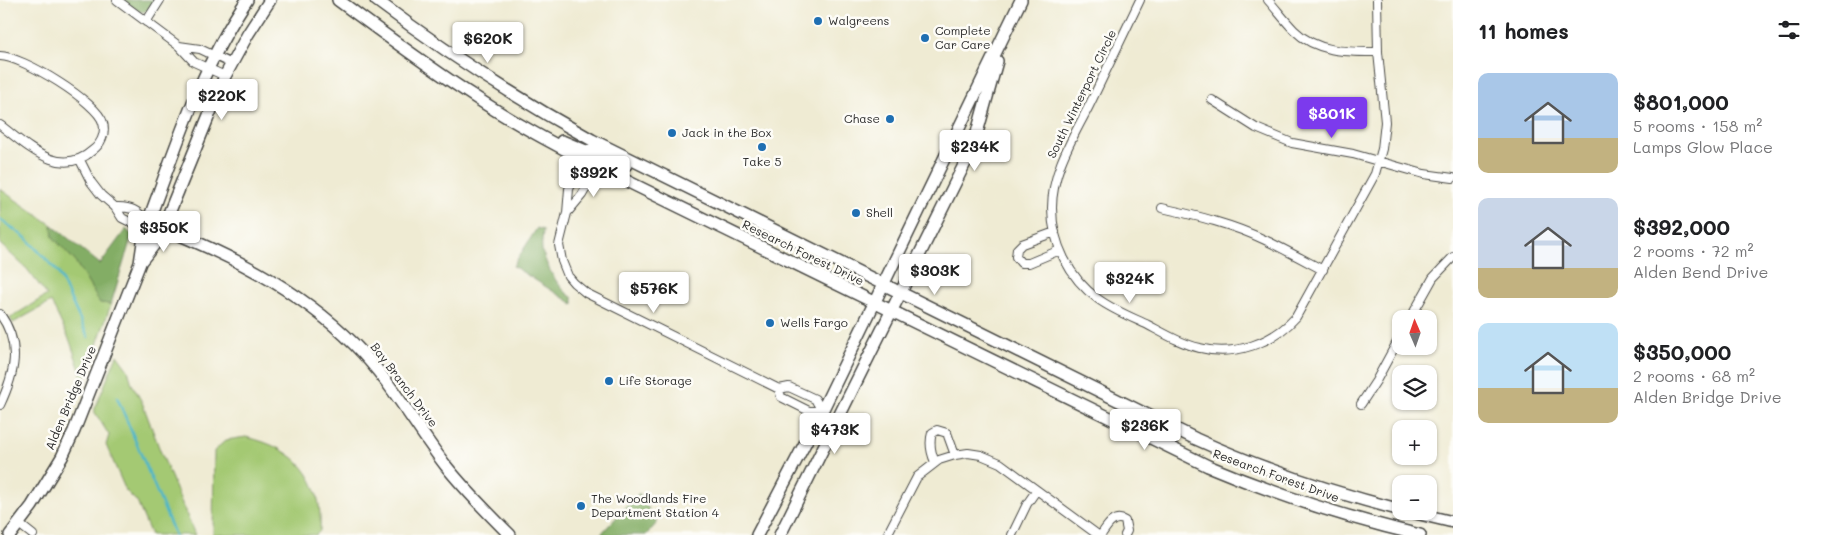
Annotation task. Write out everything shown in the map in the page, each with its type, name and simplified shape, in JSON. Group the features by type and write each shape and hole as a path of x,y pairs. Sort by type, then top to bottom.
{"main road":[{"name":"Alden Bridge Drive","path":"11,535 48,482 74,431 140,263 148,222 208,68 229,26 247,0"},
{"name":"Alden Bridge Drive","path":"140,263 157,241 163,228 225,76 248,34 270,0"},
{"name":"Research Forest Drive","path":"338,0 468,93 540,136 598,167 1153,440 1220,471 1311,505 1420,535"},
{"name":"Research Forest Drive","path":"376,0 432,42 538,111 882,285 1156,421 1218,449 1317,486 1392,507"},
{"path":"757,535 822,411 873,302 1021,0"},
{"path":"780,535 973,147 1005,34"},
{"path":"540,136 554,137 586,151 608,148"},
{"path":"584,159 600,156 634,169 650,169"},
{"name":"Bay Branch Drive","path":"148,222 220,252 252,269 300,298 329,321 376,368 400,399 446,466 476,502 510,535"},
{"path":"1437,518 1453,522"}],"street":[{"path":"117,0 179,46 194,62 225,76"},
{"path":"146,22 160,0"},
{"name":"South Winterport Circle","path":"1140,0 1061,162 1053,195 1052,207 1055,232 1060,250 1074,275 1099,300 1177,340 1212,350 1244,348 1263,341 1289,325 1302,309 1368,187 1384,140 1385,122 1378,52 1377,0"},
{"path":"1268,0 1294,30 1315,44 1336,51 1378,52"},
{"path":"179,46 200,49 232,64"},
{"path":"0,56 22,62 54,79 76,94 103,122 104,134 100,143 80,160 57,162 46,158 0,125"},
{"path":"1212,100 1256,128 1282,139 1306,146 1352,154 1424,174 1453,178"},
{"path":"584,159 569,189 567,213 559,245 562,261 568,276 574,283 586,293 779,390 782,397 809,411 822,411"},
{"path":"80,160 91,182 122,218 134,224 148,222"},
{"path":"567,213 582,195 598,167"},
{"path":"115,208 126,206 138,211 148,222"},
{"path":"1162,208 1220,222 1244,231 1264,239 1323,270"},
{"path":"1055,232 1022,244 1017,249 1016,257 1021,263 1029,263 1060,250"},
{"path":"1415,310 1433,278 1453,257"},
{"path":"0,314 12,337 14,360 13,372 0,405"},
{"path":"1361,404 1392,352"},
{"path":"779,390 789,387 815,400 822,411"},
{"path":"935,462 932,455 931,439 932,433 937,430 947,433 956,454"},
{"path":"887,535 917,477 935,462 956,454 968,453 991,459 1010,470 1036,491 1100,535 1113,520 1118,518 1125,521 1127,531 1125,535"},
{"path":"1012,535 1026,504 1036,491"},
{"path":"19,524 33,535"}],"green space":[{"path":"123,0 155,0 147,10 140,12"},
{"path":"0,189 52,225 53,237 75,261 100,303 111,304 84,382 70,341 51,302 13,323 10,318 47,295 27,269 0,244"},
{"path":"52,225 100,264 126,229 132,235 111,304 100,303 75,261 53,237"},
{"path":"537,228 543,230 542,250 547,264 558,283 573,298 573,304 513,266"},
{"path":"117,355 128,370 132,384 142,402 195,535 151,535 137,502 126,491 106,445 109,435 94,411"},
{"path":"246,437 280,449 304,468 312,481 317,495 320,512 320,531 316,535 213,535 214,451 226,440"},
{"path":"639,493 657,523 646,535 600,535"}],"waterway":[{"path":"0,219 26,238 58,272 88,337"},
{"path":"117,397 175,535"}],"place":[{"name":"Walgreens","path":"818,21"},
{"name":"Complete Car Care","path":"925,38"},
{"name":"Chase","path":"890,119"},
{"name":"Jack in the Box","path":"672,133"},
{"name":"Take 5","path":"762,147"},
{"name":"Shell","path":"856,213"},
{"name":"Wells Fargo","path":"770,323"},
{"name":"Life Storage","path":"609,381"},
{"name":"The Woodlands Fire Department Station 4","path":"581,506"}]}
